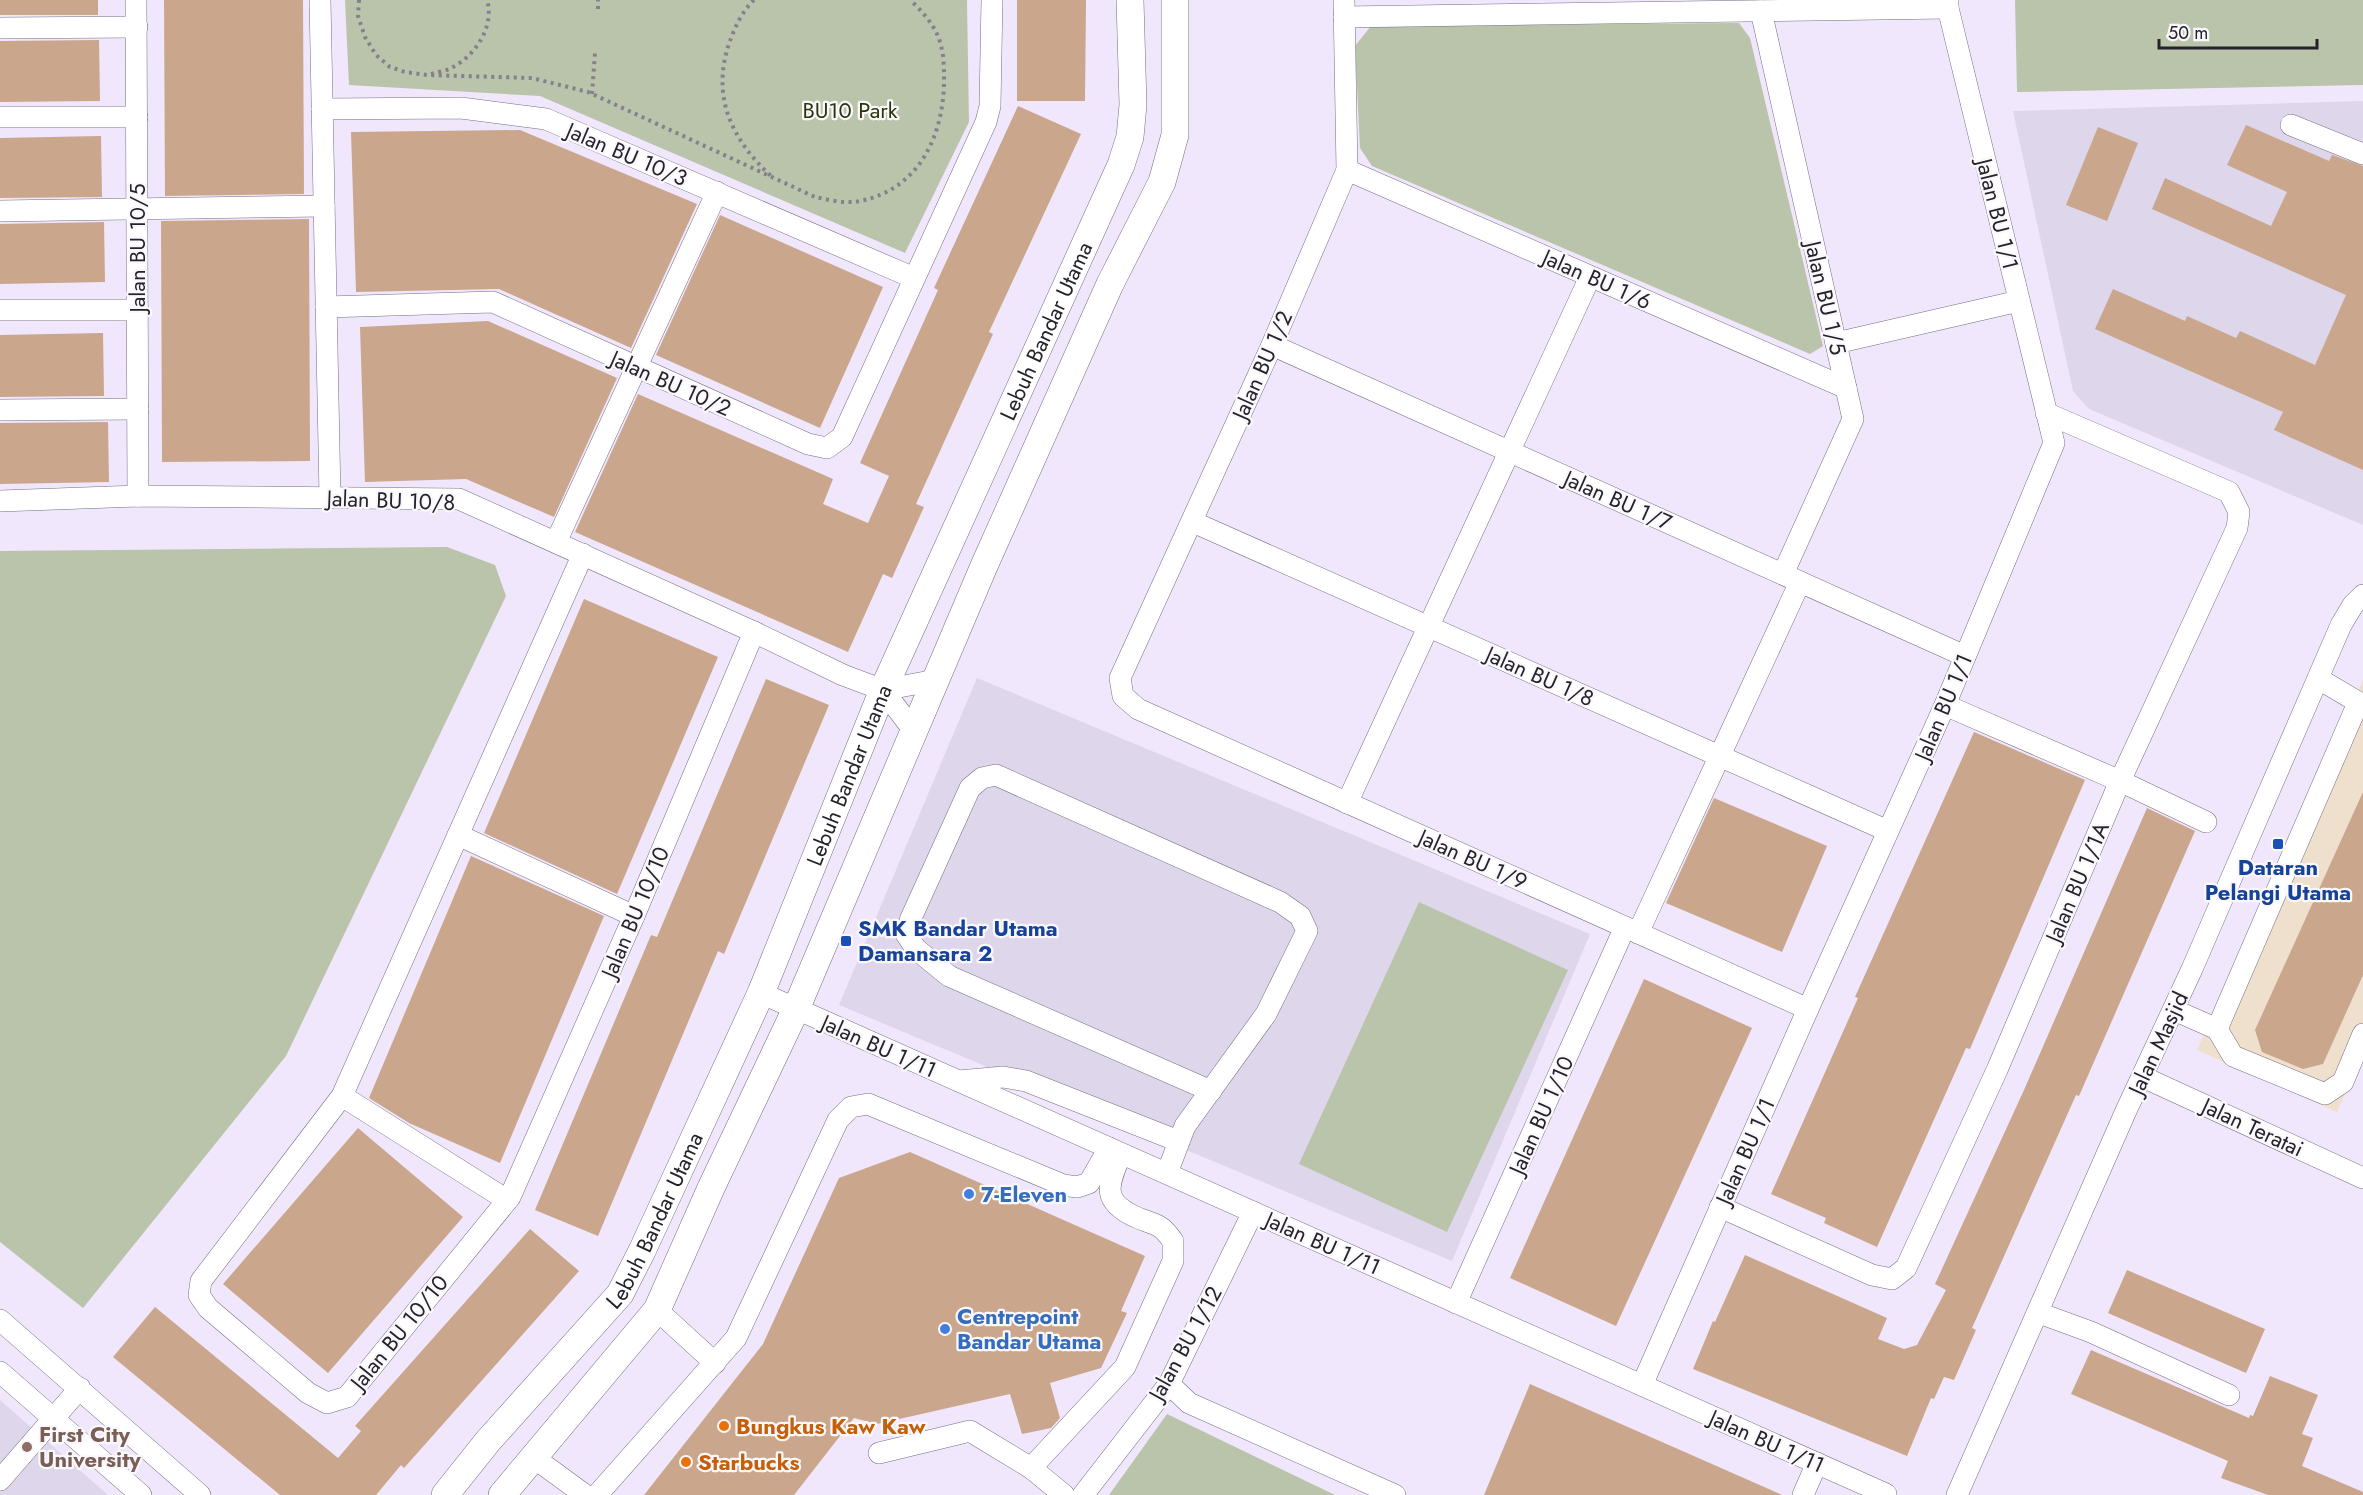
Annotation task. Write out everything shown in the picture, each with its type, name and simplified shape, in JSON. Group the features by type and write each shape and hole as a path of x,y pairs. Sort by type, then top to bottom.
{"main road":[{"name":"Lebuh Bandar Utama","path":"445,1495 488,1441 620,1294 761,993 883,690 1121,165 1130,137 1132,105 1130,0"},
{"name":"Lebuh Bandar Utama","path":"502,1495 657,1310 711,1188 796,1009 984,566 1110,284 1162,182 1175,135 1174,0"}],"street":[{"name":"Jalan BU 10/5","path":"136,0 138,496"},
{"path":"320,0 330,497"},
{"path":"914,278 986,122 990,106 992,0"},
{"path":"1344,8 1598,7 1761,11 1948,4"},
{"name":"Jalan BU 1/1","path":"1642,1385 1945,705 2054,443 1948,4"},
{"name":"Jalan BU 1/2","path":"1138,709 1123,696 1120,678 1193,522 1347,170 1344,8"},
{"name":"Jalan BU 1/5","path":"1720,756 1852,419 1761,11"},
{"path":"0,28 136,27"},
{"name":"Jalan BU 10/3","path":"322,109 461,108 546,119 914,278"},
{"path":"0,117 137,117"},
{"path":"2290,125 2363,154"},
{"name":"Jalan BU 1/6","path":"1347,170 1846,388"},
{"path":"556,542 717,192"},
{"path":"0,211 324,206"},
{"path":"1347,803 1590,277"},
{"name":"Jalan BU 10/2","path":"326,308 493,302 808,444 827,448 842,437 914,278"},
{"path":"1836,343 2019,301"},
{"path":"0,310 138,310"},
{"name":"Jalan BU 1/7","path":"1272,345 1965,656"},
{"path":"0,410 138,409"},
{"name":"Jalan BU 1/1A","path":"1720,1207 1872,1275 1892,1279 1906,1268 1997,1070 2120,781 2237,528 2239,512 2229,492 2046,413"},
{"name":"Jalan BU 10/8","path":"0,501 138,496 459,500 754,632"},
{"name":"Jalan BU 1/8","path":"1193,522 1888,831"},
{"name":"Jalan BU 10/10","path":"583,554 342,1096 201,1281 199,1294 208,1308 308,1393 327,1403 347,1397 507,1200 634,916 754,632"},
{"name":"Jalan Masjid","path":"1957,1495 2174,1010 2342,625 2353,605 2363,595"},
{"path":"754,632 843,675 883,690 936,680"},
{"path":"2217,1029 2360,704 2319,679"},
{"path":"883,690 914,731"},
{"path":"1945,705 2120,781 2206,822"},
{"name":"Jalan BU 1/9","path":"1138,709 1808,1009"},
{"name":"Jalan BU 1/10","path":"1456,1303 1631,930 1720,756"},
{"path":"1167,1173 1185,1126 1211,1091 1266,1014 1307,931 1300,916 1280,902 996,775 982,778 970,788 911,918 906,934 916,949 949,976 1211,1091"},
{"path":"458,834 634,916"},
{"name":"Jalan BU 1/11","path":"761,993 1886,1494"},
{"path":"2174,1010 2217,1029 2233,1056 2325,1094 2343,1082 2363,1034"},
{"path":"959,1081 1004,1077 1026,1081 1178,1141"},
{"name":"Jalan Teratai","path":"2143,1077 2363,1178"},
{"path":"342,1096 507,1200"},
{"path":"597,1495 736,1338 838,1120 850,1107 868,1104 1063,1185 1077,1186 1089,1183 1115,1151"},
{"path":"1031,1468 1125,1367 1173,1261 1173,1241 1161,1227 1121,1211 1112,1201 1109,1189 1115,1151"},
{"name":"Jalan BU 1/12","path":"1083,1495 1168,1384 1253,1212"},
{"path":"657,1310 715,1363"},
{"path":"2038,1313 2091,1332 2229,1395"},
{"path":"0,1320 200,1495"},
{"path":"0,1372 141,1495"},
{"path":"1168,1384 1190,1403 1395,1495"},
{"path":"4,1467 49,1415 80,1388"},
{"path":"879,1452 970,1431 1031,1468 1064,1495"},
{"path":"533,1457 585,1495"},
{"path":"1803,1495 1817,1463"}],"path":[{"path":"359,0 358,16 365,37 376,55 390,67 427,75 532,78 592,94 815,197 859,202 879,196 914,171 930,148 941,120 944,60 936,33 920,9 910,0"},
{"path":"427,75 453,68 476,47 488,21 487,0"},
{"path":"598,0 598,9"},
{"path":"754,0 748,5 733,32 723,61 722,88 729,119 738,138 756,162 776,180"},
{"path":"592,94 596,53"}],"shaded area":[{"path":"2363,101 2363,525 2089,409 2073,391 2013,111"},
{"path":"977,678 1590,934 1452,1261 839,1005"},
{"name":"Dataran Pelangi Utama","path":"2363,680 2363,1054 2337,1112 2197,1050"},
{"name":"First City University","path":"0,1400 108,1495 0,1495"}],"green space":[{"name":"BU10 Park","path":"345,0 967,0 969,122 905,253 540,96 349,85"},
{"path":"2015,0 2363,0 2363,85 2017,92"},
{"path":"1739,23 1750,38 1823,346 1810,354 1372,166 1360,148 1355,46 1371,26"},
{"path":"447,547 495,565 506,596 286,1056 83,1308 0,1242 0,551"},
{"path":"1419,902 1568,970 1447,1232 1299,1164"},
{"path":"1167,1414 1335,1495 1109,1495"}],"building":[{"path":"0,0 98,0 98,15 0,15"},
{"path":"164,0 303,0 304,194 165,196"},
{"path":"1017,0 1086,0 1085,101 1017,101"},
{"path":"99,40 100,101 0,102 0,41"},
{"path":"1018,106 1081,134 989,332 993,334 916,504 924,507 892,578 883,574 848,652 575,532 638,394 833,479 823,504 868,523 889,476 860,463 938,290 934,288"},
{"path":"2246,125 2329,161 2332,155 2363,166 2363,470 2274,430 2283,412 2095,329 2113,289 2185,321 2187,316 2236,338 2240,331 2315,365 2346,295 2152,209 2165,178 2271,226 2287,192 2227,165"},
{"path":"2098,127 2138,143 2107,221 2066,205"},
{"path":"520,130 697,204 631,348 499,289 356,292 351,132"},
{"path":"101,136 102,197 0,198 0,138"},
{"path":"720,215 883,287 820,428 656,355"},
{"path":"309,219 310,461 162,462 161,221"},
{"path":"104,222 105,282 0,284 0,224"},
{"path":"488,321 617,378 554,517 466,479 365,482 360,327"},
{"path":"103,333 104,396 0,397 0,335"},
{"path":"108,422 109,482 0,484 0,423"},
{"path":"584,599 718,657 617,894 484,833"},
{"path":"766,679 829,705 724,954 718,951 598,1236 535,1210 651,935 657,937"},
{"path":"1974,732 2085,780 1970,1049 1966,1048 1877,1247 1824,1223 1826,1218 1771,1194 1858,998 1855,997"},
{"path":"2363,792 2363,975 2323,1064 2303,1069 2262,1052 2255,1030"},
{"path":"1714,798 1827,846 1782,952 1666,903"},
{"path":"2147,808 2195,831 2079,1096 2076,1095 1972,1328 1976,1330 1954,1380 1944,1377 1934,1399 1931,1398 1907,1456 1693,1369 1745,1255 1887,1318 1878,1339 1904,1349 1917,1345 1946,1290 1935,1284 2024,1090"},
{"path":"471,856 604,916 500,1163 409,1123 369,1098"},
{"path":"1644,979 1752,1028 1616,1326 1510,1278"},
{"path":"358,1128 463,1217 328,1373 223,1284"},
{"name":"Centrepoint Bandar Utama","path":"910,1152 1145,1256 1121,1311 1127,1313 1101,1368 1050,1383 1060,1418 1051,1428 1022,1434 1010,1394 877,1424 854,1418 794,1495 644,1495 763,1344 839,1178"},
{"path":"530,1229 579,1271 404,1468 401,1465 376,1495 280,1495 113,1357 155,1307 338,1458 361,1431 355,1426"},
{"path":"2127,1270 2265,1329 2246,1373 2108,1313"},
{"path":"2091,1350 2249,1418 2250,1415 2253,1416 2270,1376 2318,1395 2302,1434 2313,1438 2302,1466 2363,1492 2363,1495 2268,1495 2221,1478 2228,1461 2071,1394"},
{"path":"1530,1384 1687,1453 1782,1495 1484,1495"}],"place":[{"name":"Dataran Pelangi Utama","path":"2278,844"},
{"name":"SMK Bandar Utama Damansara 2","path":"846,941"},
{"name":"7-Eleven","path":"969,1194"},
{"name":"Centrepoint Bandar Utama","path":"945,1329"},
{"name":"Bungkus Kaw Kaw","path":"724,1426"},
{"name":"First City University","path":"27,1447"},
{"name":"Starbucks","path":"686,1462"}]}
